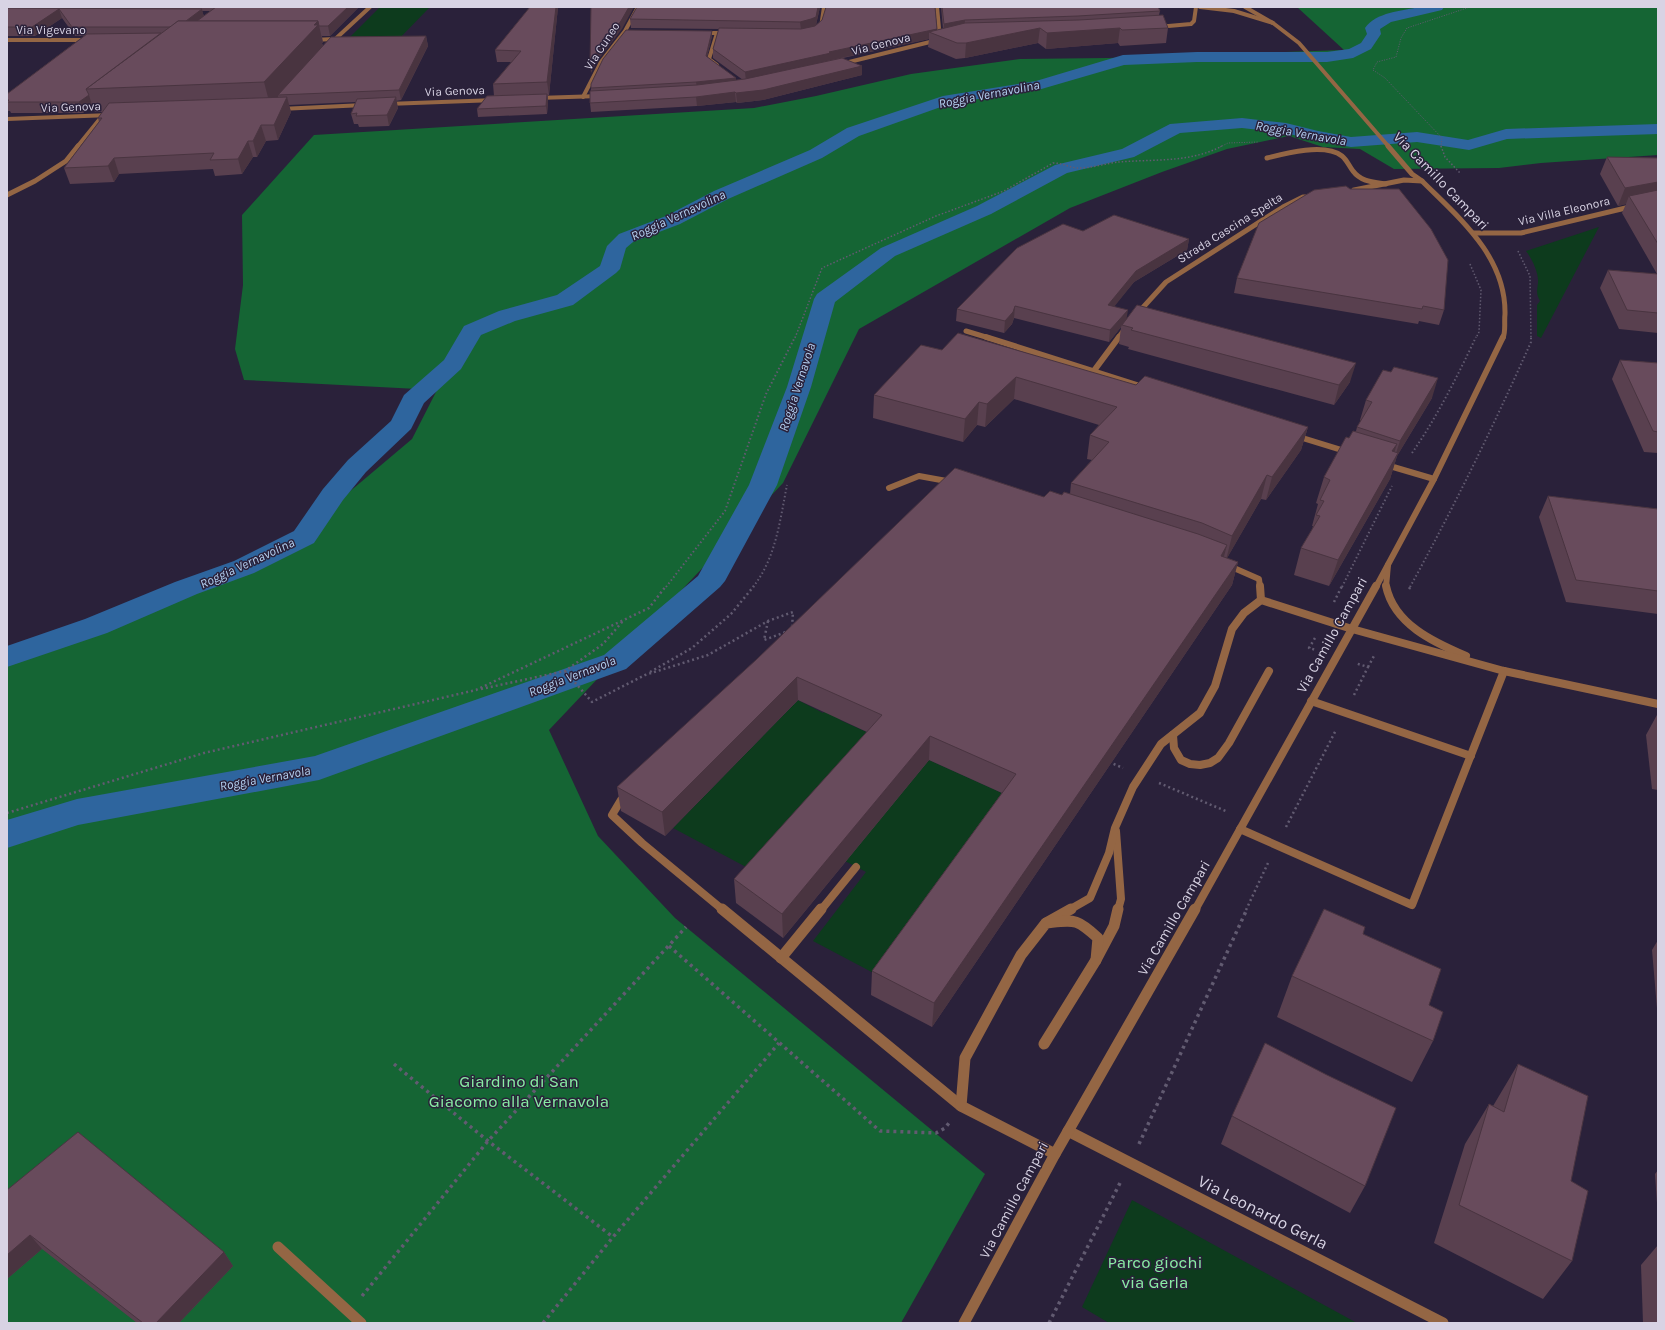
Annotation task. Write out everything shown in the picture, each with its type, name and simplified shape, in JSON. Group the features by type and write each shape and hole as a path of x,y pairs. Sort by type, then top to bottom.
{"street":[{"path":"330,45 370,7"},
{"name":"Via Cuneo","path":"583,97 601,62 625,31 638,7"},
{"path":"815,32 821,27 824,7"},
{"path":"937,7 940,39"},
{"path":"1153,27 1191,24 1194,21 1196,7"},
{"path":"1200,7 1234,11 1273,23"},
{"name":"Via Camillo Campari","path":"964,1323 1055,1154 1246,820 1388,565 1434,479 1504,336 1505,303 1495,265 1474,232 1422,181 1407,169 1299,43 1273,23 1245,7"},
{"path":"625,31 632,31"},
{"path":"694,33 732,33"},
{"path":"717,33 709,59 721,68"},
{"name":"Via Genova","path":"832,66 946,38"},
{"name":"Via Vigevano","path":"7,40 97,40"},
{"path":"83,44 89,40"},
{"path":"304,40 335,40"},
{"path":"529,99 606,96"},
{"name":"Via Genova","path":"381,104 498,100"},
{"path":"272,109 366,105"},
{"path":"84,116 90,111"},
{"path":"7,195 35,182 66,161 103,115"},
{"name":"Via Genova","path":"7,119 118,115"},
{"path":"1267,158 1308,151 1337,153 1346,160 1357,176 1366,180 1386,184"},
{"path":"1349,191 1404,180 1422,181"},
{"name":"Strada Cascina Spelta","path":"1093,372 1117,338 1166,282 1283,207 1303,197 1318,195"},
{"name":"Via Villa Eleonora","path":"1474,232 1522,233 1637,205"},
{"path":"966,331 1150,390"},
{"path":"1290,434 1356,455"},
{"path":"1379,462 1434,479"},
{"path":"888,488 919,476 959,483"},
{"path":"1217,561 1259,579 1261,600"},
{"path":"1388,565 1386,586 1391,604 1420,634 1452,651 1504,671"},
{"path":"1261,600 1403,644 1504,671 1658,704"},
{"path":"961,1106 965,1058 1021,955 1046,923 1090,898 1110,853 1115,828 1133,787 1161,744 1200,713 1215,686 1232,629 1244,613 1261,600"},
{"path":"1173,735 1172,742 1176,753 1182,760 1197,765 1212,762 1218,758 1228,745 1270,671"},
{"path":"1240,830 1412,905 1504,671"},
{"path":"1311,701 1471,756"},
{"path":"632,790 621,800 612,815 642,843 961,1106 1055,1154"},
{"path":"1044,1044 1096,960 1114,926 1121,899 1118,842 1115,828"},
{"path":"781,958 856,867"},
{"path":"1046,923 1072,920 1085,926 1098,938 1096,960"},
{"name":"Via Leonardo Gerla","path":"1068,1131 1443,1323"},
{"path":"278,1246 361,1323"}],"path":[{"path":"1460,173 1442,153 1439,146 1442,138 1385,78 1373,70 1377,62 1396,57 1399,50 1401,35 1407,28 1470,7"},
{"path":"476,690 650,608 725,511 766,394 798,332 822,268 936,216 1004,191 1053,163 1062,163 1077,168 1119,162 1189,158 1211,152 1228,143 1264,142"},
{"path":"565,671 592,702 645,675 692,648 731,614 758,581 775,546 787,485"},
{"path":"645,675 708,655 768,620 793,612 791,630 764,640 768,620"},
{"path":"7,813 204,753 565,671 603,644 623,620"},
{"path":"1104,760 1246,820"},
{"path":"348,1312 488,1141 686,927"},
{"path":"669,946 880,1131 936,1133 944,1128 961,1106"},
{"path":"543,1323 613,1237 779,1043"},
{"path":"394,1064 488,1141 613,1237"},
{"path":"1049,1323 1068,1286"}],"green space":[{"path":"380,7 430,7 394,44 342,45"},
{"name":"Giardino di San Giacomo alla Vernavola","path":"1297,7 1658,7 1658,155 1541,163 1499,168 1394,169 1360,149 1323,147 1289,136 1227,149 1162,172 1070,208 859,329 783,483 549,730 598,836 675,918 985,1174 901,1323 7,1323 7,647 71,633 297,536 412,439 437,390 244,380 235,349 243,285 242,215 314,135 754,108 816,96 911,74 1020,59 1108,58 1344,50"},
{"path":"1599,227 1541,338 1537,336 1537,305 1540,301 1537,292 1538,279 1535,266 1526,251"},
{"path":"853,681 868,688 840,720 882,739 761,875 673,828 798,700 823,713"},
{"path":"929,760 1013,798 883,978 813,941 866,872 845,861"},
{"name":"Parco giochi via Gerla","path":"1132,1200 1357,1323 1109,1323 1082,1307"}],"building":[{"path":"216,7 348,7 328,26 319,26 318,21 197,21"},
{"path":"530,7 556,7 547,82 493,84 521,51 495,50"},
{"path":"591,7 629,7 621,21 597,51 590,64"},
{"path":"637,7 818,7 816,17 800,22 630,19"},
{"path":"826,7 935,7 937,29 745,72 713,49 719,28 801,29 815,26 822,20"},
{"path":"942,7 1158,7 1160,11 1078,16 965,20 944,24"},
{"path":"7,8 202,9 186,21 178,21 171,27 72,27 59,9 32,27 7,27"},
{"path":"1163,15 1168,28 1122,30 1120,28 1047,33 1040,28 966,43 957,43 929,32 965,23 1079,20"},
{"path":"178,21 318,21 314,25 318,25 264,82 86,89"},
{"path":"626,30 712,31 706,56 736,78 696,82 591,88 591,84 603,59"},
{"path":"161,33 86,89 89,95 79,102 7,102 9,100 7,100 7,94 87,34"},
{"path":"426,36 399,90 278,95 331,37"},
{"path":"842,58 862,66 763,90 696,97 590,103 590,91 697,85 745,79"},
{"path":"547,94 546,106 477,109 487,96"},
{"path":"287,97 274,125 261,125 253,141 248,141 238,159 210,160 214,153 114,158 108,166 64,168 102,118 98,118 109,103"},
{"path":"396,97 387,115 356,116 357,113 351,114 357,99"},
{"path":"1607,157 1658,158 1658,182 1625,188"},
{"path":"1346,186 1350,189 1399,189 1431,229 1448,260 1444,310 1423,306 1422,309 1237,278 1259,223 1314,190"},
{"path":"1658,190 1658,244 1629,196"},
{"path":"1114,215 1189,239 1136,271 1108,305 1128,310 1110,330 1015,306 1013,312 1005,321 957,309 1017,248 1063,224 1083,231"},
{"path":"1608,270 1658,274 1658,313 1627,310"},
{"path":"1137,305 1356,363 1339,385 1131,330 1133,328 1122,325"},
{"path":"958,333 1136,385 1145,376 1308,427 1272,477 1267,475 1232,536 1202,523 1071,483 1109,442 1090,435 1117,407 1016,377 987,404 979,402 965,419 874,395 921,345 942,350"},
{"path":"1620,360 1658,363 1658,432 1653,431"},
{"path":"1394,367 1438,378 1400,441 1357,427 1372,402 1366,400 1383,370 1391,372"},
{"path":"1353,431 1397,444 1392,451 1398,453 1338,560 1301,548 1320,516 1316,515 1324,501 1320,500 1330,480 1324,477 1346,437 1349,438"},
{"path":"955,468 1044,497 1050,491 1062,495 1064,492 1198,534 1227,545 1221,556 1238,562 934,1003 872,971 1016,774 930,736 782,914 734,879 882,715 797,677 662,812 617,787 757,659"},
{"path":"1548,496 1658,509 1658,591 1576,580"},
{"path":"1324,909 1365,927 1363,934 1441,969 1429,1005 1443,1012 1433,1041 1292,976"},
{"path":"1265,1043 1396,1108 1365,1186 1232,1116"},
{"path":"1518,1064 1588,1096 1571,1181 1588,1191 1572,1261 1459,1205 1489,1104 1504,1112"},
{"path":"78,1132 224,1252 156,1323 143,1323 30,1235 7,1255 7,1190"}],"waterway":[{"name":"Roggia Vernavolina","path":"7,657 96,626 186,588 244,567 304,537 333,495 357,466 402,424 413,400 453,364 472,331 507,316 565,300 609,269 617,246 626,238 673,220 721,195 816,154 853,132 949,99 1038,85 1123,60 1197,57 1327,57 1353,53 1366,46 1374,34 1372,28 1386,19 1437,7"},
{"name":"Roggia Vernavola","path":"7,834 77,812 319,768 615,662 710,581 763,485 799,387 825,299 888,252 984,210 1061,169 1128,153 1176,128 1242,123 1286,128 1317,136 1351,142 1417,137 1469,145 1506,134 1658,129"}]}
